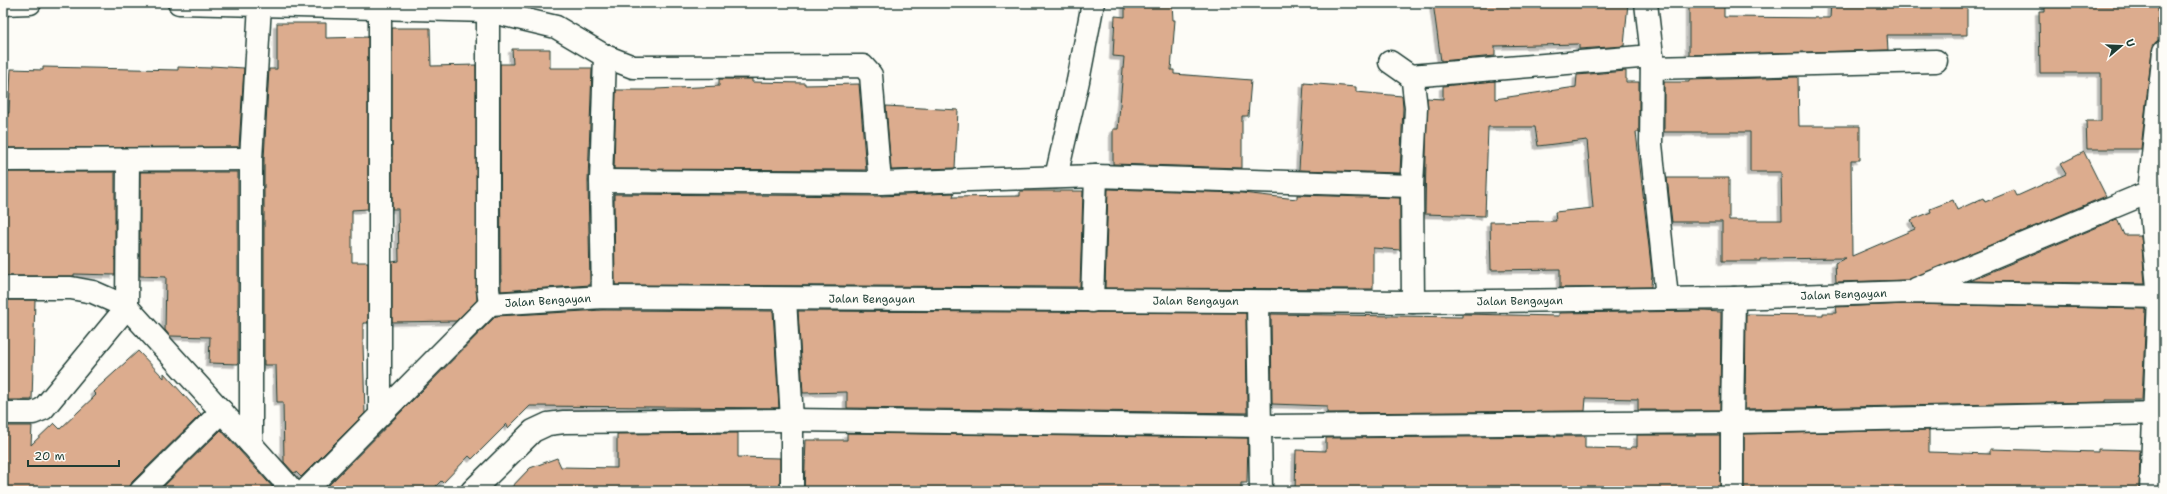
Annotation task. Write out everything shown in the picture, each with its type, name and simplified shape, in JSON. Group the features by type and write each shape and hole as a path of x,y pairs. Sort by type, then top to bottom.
{"street":[{"path":"3,4 30,3"},
{"path":"179,3 380,7 488,11 556,27 605,56 633,67 863,66 871,75 880,183"},
{"path":"1056,177 1078,81 1093,3"},
{"path":"1646,3 1652,62 1651,144 1667,298"},
{"path":"251,444 251,159 260,5"},
{"path":"380,7 380,414"},
{"path":"488,11 488,289 490,304"},
{"path":"2152,491 2160,413 2161,298 2149,192 2164,51"},
{"path":"603,297 601,181 605,56"},
{"path":"1410,76 1652,62 1936,61"},
{"path":"1390,62 1410,76 1413,82 1416,108 1412,186 1413,302"},
{"path":"3,160 251,159"},
{"path":"3,413 33,413 43,409 127,308 128,160"},
{"path":"1092,301 1096,176"},
{"path":"601,181 880,183 1096,176 1412,186"},
{"path":"1908,292 2149,192"},
{"path":"3,288 71,288 93,292 127,308 222,410 293,491"},
{"name":"Jalan Bengayan","path":"305,491 490,304 603,297 1413,302 1734,298 1908,292 2161,298"},
{"path":"1732,491 1734,298"},
{"path":"785,299 792,420 792,491"},
{"path":"1258,302 1261,491"},
{"path":"141,491 222,410"},
{"path":"472,491 533,431 548,424 564,422 792,420 1259,426 1732,422 2160,413"}],"building":[{"path":"1125,3 1172,3 1173,20 1175,20 1171,70 1174,70 1174,74 1251,80 1248,116 1242,116 1242,168 1113,164 1113,129 1118,129 1124,57 1113,56 1115,16 1125,17"},
{"path":"1433,3 1628,3 1624,46 1579,49 1579,44 1495,46 1495,56 1441,61"},
{"path":"1689,3 1724,3 1724,17 1830,18 1831,3 1967,3 1967,35 1887,35 1888,50 1689,55"},
{"path":"2045,3 2158,3 2158,40 2152,50 2141,149 2087,149 2086,121 2101,121 2101,73 2040,73 2039,11 2045,11"},
{"path":"277,23 326,23 326,38 368,37 368,209 352,210 352,262 368,262 368,323 363,323 365,413 301,477 296,472 294,473 284,462 283,402 277,402 276,365 264,365 264,159 269,69 277,69"},
{"path":"392,28 430,28 431,66 476,65 477,300 456,321 392,322 392,262 399,261 398,209 392,209"},
{"path":"512,49 550,49 550,68 592,68 588,181 590,285 501,291 500,64 513,64"},
{"path":"211,66 244,68 239,147 3,148 3,113 9,113 11,69 43,70 43,67 178,70 178,67 211,68"},
{"path":"1626,71 1626,82 1639,82 1639,132 1636,132 1652,274 1651,287 1560,288 1560,269 1491,270 1490,222 1556,221 1555,212 1593,208 1587,140 1538,146 1535,127 1488,127 1485,216 1425,214 1427,98 1443,99 1443,86 1495,81 1495,99 1576,87 1577,75"},
{"path":"1798,77 1799,126 1860,126 1860,160 1851,160 1852,256 1915,229 1911,220 1931,212 1930,209 1953,200 1957,210 1983,198 1985,202 2014,190 2017,196 2066,174 2060,164 2084,152 2106,196 1908,280 1836,282 1835,263 1846,258 1722,261 1722,222 1672,222 1667,178 1729,178 1729,220 1782,220 1781,172 1750,172 1750,132 1664,132 1664,82"},
{"path":"719,79 752,79 752,82 805,83 805,85 859,84 866,170 614,169 616,90 656,90 719,86"},
{"path":"1304,83 1356,87 1356,92 1402,96 1403,108 1400,173 1299,170"},
{"path":"886,106 958,110 955,168 891,170"},
{"path":"3,172 115,172 115,275 74,274 74,276 3,276"},
{"path":"140,172 238,172 238,364 209,363 210,337 170,336 165,330 166,277 140,276"},
{"path":"1108,189 1242,193 1297,199 1297,195 1400,198 1400,250 1373,248 1373,289 1105,288"},
{"path":"1020,191 1083,191 1080,287 615,285 614,194 880,196 954,193 953,197 1020,196"},
{"path":"2117,219 2124,235 2141,235 2145,284 1969,281"},
{"path":"3,300 35,300 32,400 3,400"},
{"path":"1908,304 2146,309 2142,400 1745,409 1746,314 1823,315 1823,313 1837,313 1836,307"},
{"path":"603,310 773,311 779,408 530,406 508,428 507,424 472,459 469,456 443,483 441,481 431,491 323,491 496,316"},
{"path":"798,311 1246,313 1247,413 847,408 847,392 803,393"},
{"path":"1721,312 1720,410 1638,410 1638,399 1586,398 1585,411 1327,413 1327,406 1272,404 1271,314 1462,317 1462,314 1559,316 1559,313"},
{"path":"138,351 164,378 164,373 201,414 132,482 129,491 5,491 5,426 32,426 31,445 54,423 60,429 96,395 93,392"},
{"path":"221,430 276,491 159,491"},
{"path":"1929,430 1929,452 1990,454 1990,449 2098,452 2098,449 2140,450 2139,491 1744,491 1744,434"},
{"path":"738,433 738,457 780,458 780,491 508,491 530,468 557,458 561,467 617,468 617,434"},
{"path":"847,433 1248,438 1247,483 1241,483 1241,491 804,491 806,440 847,440"},
{"path":"1637,435 1720,435 1720,491 1295,491 1296,450 1326,451 1326,438 1585,436 1585,448 1631,449 1631,447 1637,447"}]}
